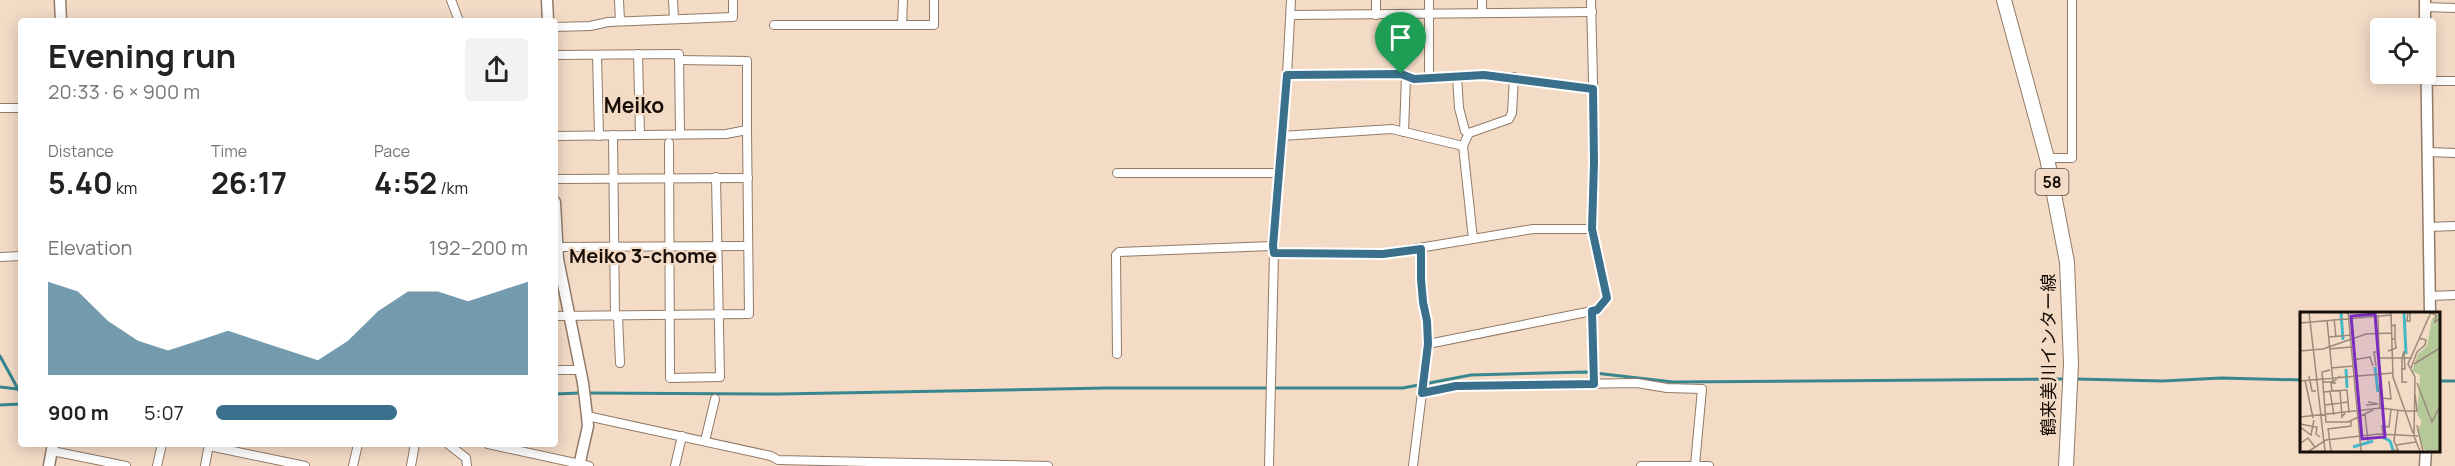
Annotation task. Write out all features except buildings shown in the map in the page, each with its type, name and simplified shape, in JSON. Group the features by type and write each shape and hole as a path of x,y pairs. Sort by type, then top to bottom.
{"main road":[{"name":"鶴来美川インター線","path":"2004,0 2048,158 2067,262 2071,368 2067,466"}],"street":[{"path":"60,0 61,18"},
{"path":"451,0 458,18"},
{"path":"547,0 548,18"},
{"path":"619,0 620,21"},
{"path":"673,0 674,19"},
{"path":"558,27 590,26 620,21 733,17 733,0"},
{"path":"902,25 903,0"},
{"path":"774,25 934,24 934,0"},
{"path":"1269,466 1277,173 1287,75 1291,0"},
{"path":"1376,0 1376,15"},
{"path":"1429,0 1429,78"},
{"path":"1482,0 1482,14"},
{"path":"1428,344 1597,310 1607,298 1592,229 1594,162 1591,0"},
{"path":"2048,158 2072,158 2072,0"},
{"path":"2425,4 2455,8"},
{"path":"1291,15 1592,12"},
{"path":"638,54 640,135"},
{"path":"558,55 679,54 680,134"},
{"path":"597,55 599,136"},
{"path":"558,316 749,314 747,61 679,60"},
{"path":"1287,75 1401,74 1414,79 1484,75 1514,77 1593,89"},
{"path":"1404,132 1406,76"},
{"path":"1457,76 1459,108 1465,131 1469,133"},
{"path":"1473,239 1463,146 1469,133 1509,119 1512,113 1514,77"},
{"path":"2436,81 2455,81"},
{"path":"2426,84 2430,312"},
{"path":"0,108 18,108"},
{"path":"1281,136 1392,129 1463,146"},
{"path":"558,136 726,134 747,130"},
{"path":"613,135 613,248 620,363"},
{"path":"669,143 670,378 720,377 716,177"},
{"path":"2427,152 2455,153"},
{"path":"1117,173 1277,173"},
{"path":"558,179 748,178"},
{"path":"2428,227 2455,226"},
{"path":"1117,354 1116,255 1119,252 1274,249 1383,254 1533,229 1592,229"},
{"path":"558,252 613,248 748,246"},
{"path":"1413,466 1428,344 1421,279 1421,249"},
{"path":"0,257 18,256"},
{"path":"501,447 582,465 588,426 585,393 558,257"},
{"path":"2430,296 2455,295"},
{"path":"1592,311 1594,384"},
{"path":"558,370 581,370"},
{"path":"1423,387 1637,383 1667,388 1702,389 1695,465"},
{"path":"705,441 715,399"},
{"path":"587,416 771,456 777,463 1048,466"},
{"path":"675,466 682,436"},
{"path":"49,466 53,447 126,466"},
{"path":"156,466 161,447"},
{"path":"205,466 209,447"},
{"path":"218,447 305,466"},
{"path":"353,466 357,447"},
{"path":"411,466 414,447"},
{"path":"454,447 466,458 467,466"},
{"path":"1641,466 1709,466"}],"waterway":[{"path":"0,356 18,389"},
{"path":"587,393 779,394 1107,388 1403,388 1471,375 1586,372 1673,382 2066,379"},
{"path":"2076,379 2300,380"},
{"path":"2440,381 2455,381"},
{"path":"0,387 18,389"},
{"path":"558,394 580,393"},
{"path":"0,405 18,404"}],"district":[{"name":"Meiko","path":"634,106"},
{"name":"Meiko 3-chome","path":"643,256"}],"route":[{"path":"1401,74 1414,79 1484,75 1514,77 1593,89 1592,229 1607,298 1597,310 1592,311 1594,384 1456,386 1422,393 1428,344 1421,279 1421,249 1383,254 1274,253 1277,173 1287,75 1401,74"}]}
